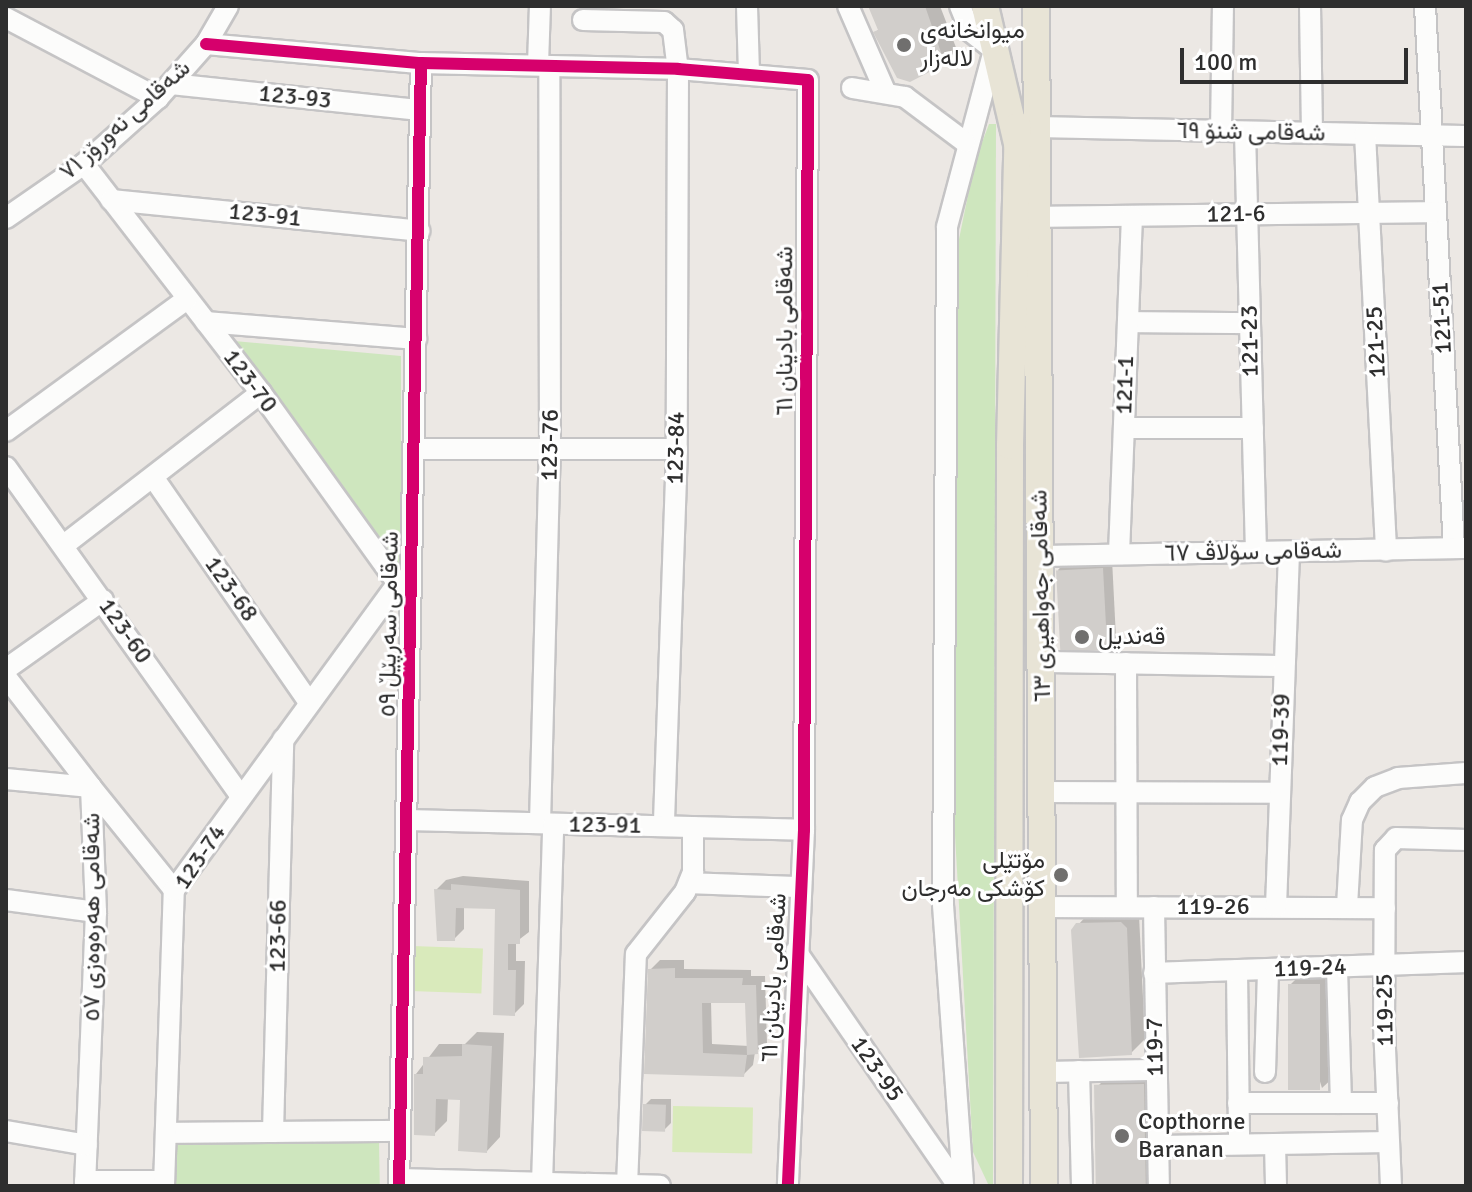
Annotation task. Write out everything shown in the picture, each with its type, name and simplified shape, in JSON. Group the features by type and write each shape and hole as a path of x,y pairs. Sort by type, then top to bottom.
{"main road":[{"path":"985,6 1017,54"},
{"name":"شەقامی جەواهیری ٦٣","path":"1021,6 1017,54 1036,217 1045,792 1041,1072 1044,1186"},
{"name":"شەقامی جەواهیری ٦٣","path":"1017,54 1036,6"},
{"name":"شەقامی جەواهیری ٦٣","path":"1009,1186 1010,446 1026,136"}],"street":[{"name":"شەقامی نەورۆز ٧١","path":"6,218 84,164 164,91 206,44 228,6"},
{"name":"123-76","path":"540,6 544,65 550,448 542,1183"},
{"path":"747,6 749,73"},
{"path":"848,6 885,91"},
{"path":"960,6 970,31 1017,54 965,142 947,227 943,905 961,1186"},
{"path":"1221,131 1223,6"},
{"path":"1310,6 1312,133"},
{"name":"121-51","path":"1425,6 1460,548"},
{"path":"6,18 164,91"},
{"name":"123-84","path":"583,20 664,22 673,30 678,69 677,449 664,826"},
{"name":"شەقامی بادینان ٦١","path":"206,44 421,63 678,69 808,80 804,830 796,951 788,1186"},
{"name":"شەقامی سەرپێڵ ٥٩","path":"399,1182 421,63"},
{"path":"852,88 885,91 905,97 965,142"},
{"name":"123-93","path":"164,91 418,110"},
{"name":"شەقامی شنۆ ٦٩","path":"1026,136 1221,131 1466,136"},
{"name":"121-23","path":"1245,132 1256,551"},
{"name":"121-25","path":"1365,134 1386,550"},
{"name":"123-70","path":"84,164 261,393 411,602"},
{"name":"123-91","path":"111,200 419,231"},
{"name":"121-6","path":"1036,217 1436,212"},
{"name":"121-1","path":"1119,554 1132,216"},
{"path":"6,431 187,299"},
{"path":"206,322 416,339"},
{"path":"1128,322 1250,323"},
{"path":"64,545 261,393"},
{"path":"1124,428 1253,428"},
{"path":"414,449 677,449"},
{"name":"123-60","path":"6,467 241,797"},
{"name":"123-68","path":"153,477 309,702"},
{"name":"شەقامی سۆلاڤ ٦٧","path":"1040,556 1460,548"},
{"name":"119-39","path":"1276,907 1289,552"},
{"name":"123-74","path":"164,1183 174,890 398,583"},
{"path":"6,669 103,600"},
{"path":"1043,662 1283,666"},
{"path":"1126,663 1127,907"},
{"name":"شەقامی هەرەوەزی ٥٧","path":"6,677 91,787 96,912 85,1183"},
{"name":"123-66","path":"273,1132 283,739"},
{"path":"1347,906 1352,820 1375,787 1398,778 1466,773"},
{"path":"6,779 91,787 174,890"},
{"path":"1045,792 1279,793"},
{"name":"123-91","path":"407,820 804,830"},
{"path":"627,1186 636,954 689,883 693,827"},
{"name":"119-25","path":"1391,1186 1384,963 1385,850 1396,838 1466,840"},
{"path":"689,883 800,887"},
{"path":"6,900 96,912"},
{"name":"119-26","path":"1042,907 1385,908"},
{"name":"119-7","path":"1154,907 1154,1070 1159,1186"},
{"name":"123-95","path":"796,951 961,1186"},
{"name":"119-24","path":"1154,973 1466,962"},
{"path":"1337,968 1341,1103"},
{"path":"1237,970 1239,1144"},
{"path":"1265,1072 1268,970"},
{"path":"1041,1072 1154,1070"},
{"path":"1079,1071 1082,1186"},
{"path":"1238,1103 1388,1103"},
{"path":"6,1131 87,1145"},
{"path":"166,1133 400,1131"},
{"path":"1159,1146 1389,1142"},
{"path":"1275,1144 1276,1186"},
{"path":"399,1182 660,1186"},
{"path":"85,1183 164,1183"}],"green space":[{"path":"989,124 996,124 993,1186 989,1186 973,1152 952,782 957,249 975,161"},
{"path":"234,341 401,356 401,575"},
{"path":"412,946 483,948 481,993 410,991"},
{"path":"673,1106 753,1107 752,1153 672,1152"},
{"path":"379,1141 380,1186 174,1186 173,1145"}],"building":[{"name":"میوانخانەی لالەزار","path":"868,6 925,6 945,64 910,82 897,78 873,32 878,30"},
{"path":"1103,568 1107,650 1060,652 1056,570"},
{"path":"451,884 520,890 520,944 508,944 508,970 516,970 515,1016 493,1015 495,909 456,908 455,941 437,941 434,889 451,890"},
{"path":"1121,922 1127,928 1132,1055 1079,1058 1071,930 1076,923"},
{"path":"675,968 675,978 743,978 742,985 756,985 758,1054 747,1055 744,1077 644,1074 648,969","holes":["702,1003 745,1003 747,1055 703,1053"]},
{"path":"1288,984 1320,984 1320,1090 1288,1090"},
{"path":"462,1044 492,1046 487,1153 458,1151 460,1100 436,1099 435,1136 414,1135 414,1074 423,1074 423,1057 462,1056"},
{"name":"Copthorne Baranan","path":"1144,1084 1146,1186 1096,1186 1094,1085"},
{"path":"643,1104 666,1105 665,1132 642,1131"}],"cycle path":[{"path":"206,44 421,63 678,69 808,80 804,830 788,1186"},
{"path":"399,1186 421,63"}],"place":[{"name":"میوانخانەی لالەزار","path":"904,45"},
{"name":"قەندیل","path":"1082,637"},
{"name":"مۆتێلی کۆشکی مەرجان","path":"1061,875"},
{"name":"Copthorne Baranan","path":"1122,1136"}]}
